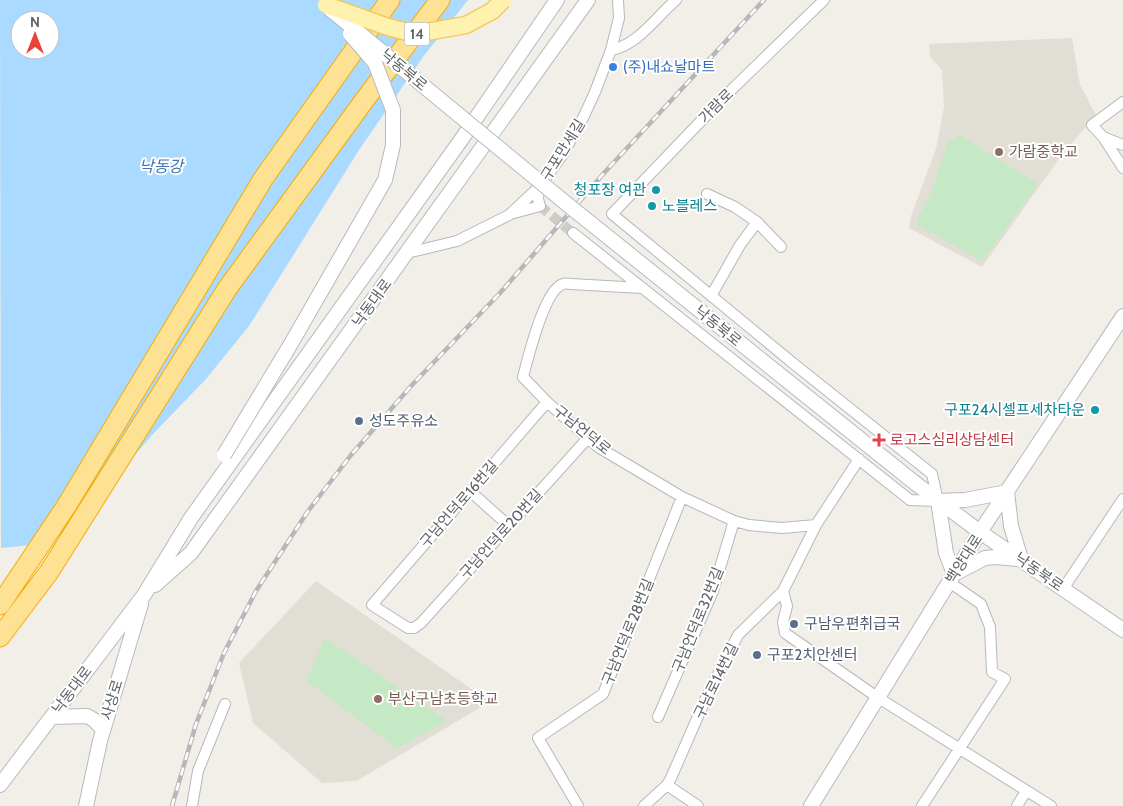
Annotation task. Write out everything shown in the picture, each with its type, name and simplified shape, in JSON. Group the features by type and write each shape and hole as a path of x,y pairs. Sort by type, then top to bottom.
{"highway":[{"path":"0,605 67,506 263,179 390,0"},
{"path":"0,637 49,572 227,290 366,98 440,0"}],"main road":[{"name":"14","path":"326,5 388,27 415,34 466,25 492,11 503,0"},
{"name":"낙동대로","path":"0,785 144,596 191,518 461,140 558,0"},
{"name":"낙동대로","path":"144,596 191,553 588,0"},
{"path":"144,596 385,180 393,145 393,110 375,63 326,5"},
{"name":"낙동북로","path":"326,5 573,210 914,483 980,532 1123,630"},
{"name":"백양대로","path":"812,806 877,697 980,532 1123,316"},
{"path":"1007,492 1011,526 1021,559 985,558 952,578 938,501 965,500 1007,492"},
{"name":"사상로","path":"86,806 103,729 144,596"},
{"path":"52,717 87,716 103,729"}],"street":[{"name":"구포만세길","path":"407,253 457,241 509,215 527,208 540,206 538,199 539,187 564,154 584,118 611,50 619,18 618,0"},
{"path":"611,50 623,47 639,36 676,0"},
{"name":"가람로","path":"711,296 612,214 721,100 824,0"},
{"path":"1123,102 1092,125 1103,137 1123,168"},
{"path":"1103,137 1123,145"},
{"path":"707,194 736,208 757,222 781,248"},
{"path":"573,233 910,500 938,501 932,474 711,296 740,245 757,222"},
{"name":"구남언덕로","path":"642,288 571,284 563,284 557,288 545,306 523,377 587,439 682,497 734,521 764,527 782,528 816,525"},
{"name":"구남언덕로16번길","path":"414,628 400,625 372,605 547,402"},
{"name":"구남언덕로20번길","path":"414,628 421,623 587,439"},
{"name":"구남로14번길","path":"644,806 667,785 708,694 738,635 783,591 816,525 859,459"},
{"path":"470,491 509,526"},
{"name":"구남언덕로28번길","path":"578,806 538,738 603,694 682,497"},
{"path":"1063,589 1123,499"},
{"name":"구남언덕로32번길","path":"658,717 713,591 734,521"},
{"path":"922,806 1005,679 992,672 990,627 981,604 952,578"},
{"path":"783,591 787,606 782,622 784,633 877,697 1051,806"},
{"path":"192,806 198,771 225,704"},
{"path":"667,785 698,806"},
{"path":"1017,806 1026,791"}],"shaded area":[{"name":"가람중학교","path":"1072,38 1080,85 1096,115 1061,156 982,267 909,228 911,216 936,149 944,107 942,70 930,57 929,44"},
{"path":"316,581 490,702 356,781 322,783 253,723 239,663"}],"green space":[{"path":"958,134 1038,184 982,261 916,224 933,188 948,140 955,142"},
{"path":"325,638 447,721 397,748 306,681"}],"water":[{"name":"낙동강","path":"0,0 468,0 423,57 359,150 249,326 206,379 153,434 67,533 30,545 1,548"}],"tunnel":[{"path":"540,206 573,233"}],"railway":[{"path":"172,806 196,724 224,653 256,591 308,511 351,455 412,385 500,293 604,173 764,0"}],"place":[{"name":"(주)내쇼날마트","path":"613,67"},
{"name":"가람중학교","path":"999,152"},
{"name":"청포장 여관","path":"656,190"},
{"name":"노블레스","path":"652,206"},
{"name":"구포24시셀프세차타운","path":"1095,410"},
{"name":"성도주유소","path":"359,421"},
{"name":"로고스심리상담센터","path":"879,440"},
{"name":"구남우편취급국","path":"794,624"},
{"name":"구포2치안센터","path":"757,655"},
{"name":"부산구남초등학교","path":"378,699"}]}
